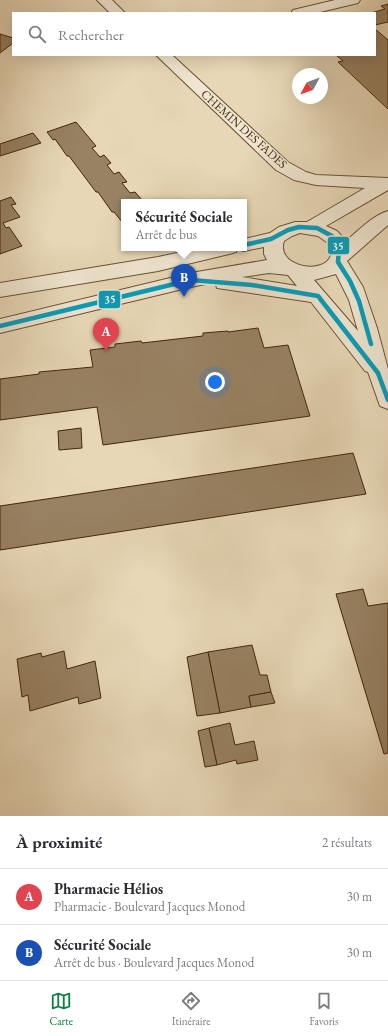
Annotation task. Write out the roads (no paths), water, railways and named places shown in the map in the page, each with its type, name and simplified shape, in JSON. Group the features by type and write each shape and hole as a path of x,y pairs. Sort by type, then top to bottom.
{"street":[{"path":"104,0 117,12"},
{"path":"302,12 353,0"},
{"name":"CHEMIN DES FADES","path":"164,56 282,166 300,176 316,180 384,187"},
{"path":"311,228 384,187"},
{"path":"0,326 191,280 269,266 319,273 328,269 377,224 388,216"},
{"path":"247,244 276,238 290,229 300,227 311,228 324,232 334,238 340,247 339,259 361,304 378,372 388,400"},
{"path":"276,238 272,245 273,253 277,261 291,270 318,296 378,372"},
{"path":"0,290 158,264 216,251"},
{"path":"124,269 134,294"},
{"path":"191,280 252,285 318,296"}],"place":[{"name":"Sécurité Sociale","path":"184,297"},
{"name":"Pharmacie Hélios","path":"106,351"}]}
